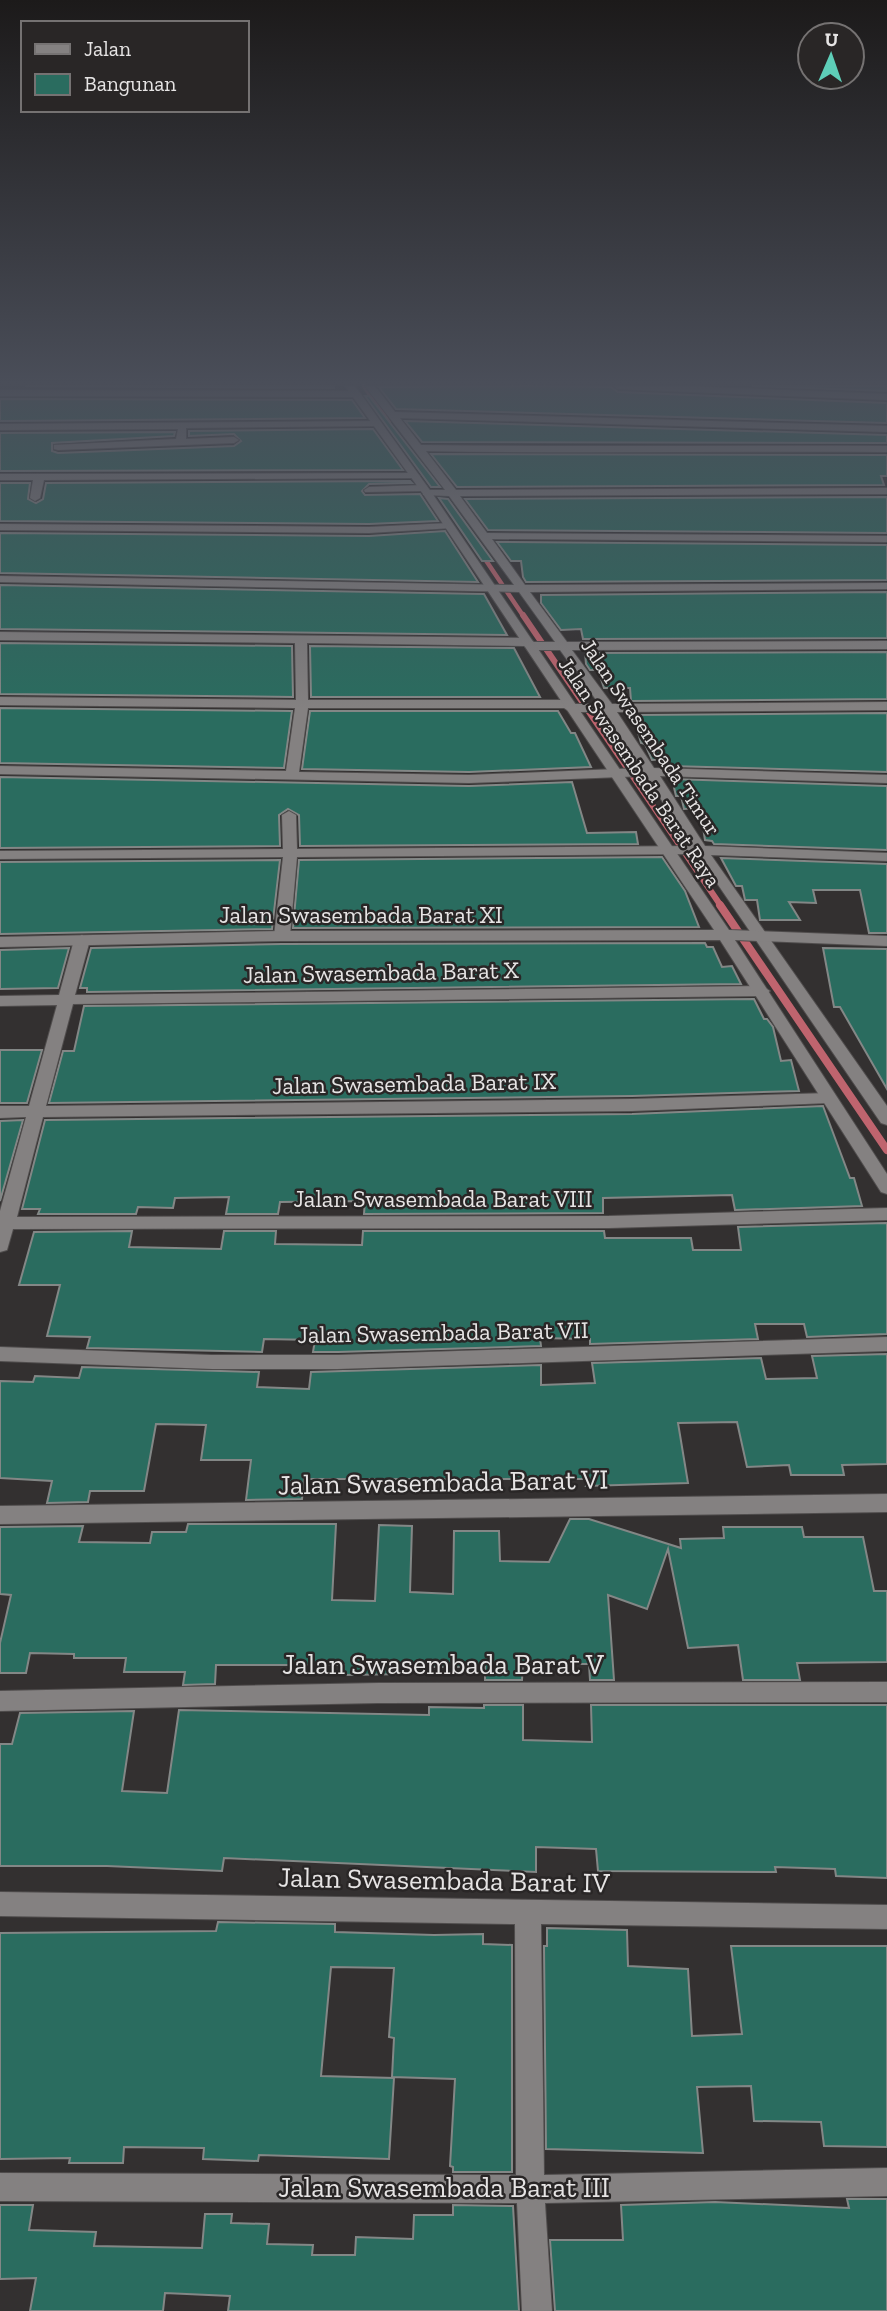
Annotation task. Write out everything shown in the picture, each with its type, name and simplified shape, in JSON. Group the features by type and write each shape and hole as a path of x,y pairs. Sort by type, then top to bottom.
{"street":[{"path":"35,498 36,494"},
{"name":"Jalan Swasembada Barat Raya","path":"428,494 728,935 887,1188"},
{"name":"Jalan Swasembada Timur","path":"449,494 484,536 518,588 562,644 699,850 879,1095 887,1119"},
{"path":"0,527 356,530 449,526"},
{"path":"484,536 887,539"},
{"path":"0,579 492,589 887,586"},
{"path":"0,636 530,645 887,645"},
{"path":"292,776 302,705 301,641"},
{"path":"0,701 571,707 887,706"},
{"path":"0,770 470,779 648,772 887,779"},
{"path":"282,936 289,854 289,815"},
{"path":"0,855 699,850 887,857"},
{"name":"Jalan Swasembada Barat XI","path":"0,942 282,936 728,935 887,941"},
{"path":"0,1245 3,1223 38,1112 82,940"},
{"name":"Jalan Swasembada Barat X","path":"0,1001 762,991"},
{"name":"Jalan Swasembada Barat IX","path":"0,1112 632,1105 829,1098"},
{"name":"Jalan Swasembada Barat VIII","path":"3,1223 596,1222 887,1214"},
{"name":"Jalan Swasembada Barat VII","path":"0,1354 212,1362 338,1362 887,1343"},
{"name":"Jalan Swasembada Barat VI","path":"0,1515 887,1503"},
{"name":"Jalan Swasembada Barat V","path":"0,1700 379,1693 887,1692"},
{"name":"Jalan Swasembada Barat IV","path":"0,1904 887,1917"},
{"path":"528,1913 530,2189 537,2311"},
{"name":"Jalan Swasembada Barat III","path":"0,2187 530,2189 887,2182"}],"building":[{"path":"0,494 29,494 28,499 36,503 43,499 44,494 420,494 438,521 369,524 0,521"},
{"path":"887,497 887,533 488,530 465,499"},
{"path":"439,498 448,499 493,561 482,561"},
{"path":"445,531 478,582 0,573 0,533 369,536"},
{"path":"497,542 887,545 887,580 526,582 521,561 511,561"},
{"path":"0,585 484,594 507,635 0,629"},
{"path":"887,592 887,638 583,639 581,629 561,630 541,603 541,595"},
{"path":"0,643 292,646 293,697 0,694"},
{"path":"310,646 514,648 540,697 311,697"},
{"path":"887,652 887,699 631,701 630,688 604,688 598,670 590,670 586,664 585,653"},
{"path":"0,708 292,711 284,768 0,763"},
{"path":"310,711 558,711 571,733 575,733 591,767 469,772 302,769"},
{"path":"887,713 887,772 669,766 667,759 652,760 645,744 641,743 633,715"},
{"path":"0,777 469,786 572,782 587,833 636,832 638,844 300,846 299,815 288,809 279,815 280,846 0,848"},
{"path":"672,779 887,786 887,850 714,844 705,840 700,808 684,809 681,796 676,796"},
{"path":"662,857 685,891 699,927 293,928 299,860"},
{"path":"721,858 887,864 887,933 869,933 860,890 813,890 816,903 789,902 800,920 760,920 757,900 745,900 742,886 736,886"},
{"path":"280,860 272,929 0,934 0,862"},
{"path":"705,943 707,947 713,947 722,967 732,966 741,984 87,992 87,988 80,988 91,948 282,944"},
{"path":"69,948 58,988 0,989 0,950"},
{"path":"823,948 887,949 887,1089 840,1007 834,1007"},
{"path":"754,999 764,1019 773,1027 781,1061 791,1060 799,1091 632,1096 49,1103 63,1051 74,1051 84,1006"},
{"path":"0,1050 42,1050 27,1103 0,1103"},
{"path":"823,1106 850,1178 854,1178 862,1206 735,1210 732,1195 603,1198 603,1213 364,1214 365,1201 280,1202 278,1214 226,1214 229,1197 175,1198 173,1208 138,1207 136,1214 38,1214 40,1209 22,1209 45,1120 632,1114"},
{"path":"23,1120 0,1201 0,1121"},
{"path":"887,1223 887,1334 807,1337 804,1324 755,1324 758,1339 590,1344 590,1339 540,1338 541,1346 338,1352 313,1352 315,1340 264,1339 262,1352 87,1348 90,1337 47,1336 60,1285 19,1285 34,1232 132,1231 129,1247 221,1249 224,1231 276,1231 275,1244 362,1245 363,1231 604,1231 605,1238 691,1238 693,1250 741,1250 738,1227"},
{"path":"887,1354 887,1464 842,1465 844,1475 791,1475 789,1465 747,1467 737,1422 678,1423 688,1483 586,1486 589,1479 304,1479 302,1499 246,1500 251,1460 201,1460 206,1425 156,1424 144,1491 90,1491 88,1502 47,1503 52,1481 0,1478 0,1381 33,1382 35,1376 79,1378 82,1367 259,1372 257,1387 309,1389 311,1372 541,1365 541,1385 595,1383 592,1363 761,1358 766,1379 817,1378 812,1356"},
{"path":"570,1519 589,1519 681,1548 680,1539 724,1538 723,1527 802,1527 804,1537 863,1537 874,1591 887,1591 887,1662 797,1663 800,1680 743,1680 738,1645 688,1648 668,1549 647,1609 608,1595 614,1680 590,1680 589,1664 523,1664 522,1680 485,1680 485,1667 408,1667 408,1674 343,1675 344,1665 216,1665 215,1684 183,1685 185,1672 124,1672 126,1658 74,1658 74,1654 30,1653 26,1673 0,1673 0,1643 11,1595 0,1594 0,1527 83,1526 79,1542 150,1543 152,1532 186,1532 188,1524 336,1524 332,1600 375,1601 379,1525 412,1526 410,1592 453,1594 454,1531 499,1531 500,1561 549,1562"},
{"path":"484,1705 523,1705 523,1740 592,1742 591,1705 887,1705 887,1878 836,1876 835,1869 775,1867 776,1872 598,1871 596,1849 536,1847 536,1872 224,1858 222,1871 107,1866 0,1866 0,1744 12,1744 20,1713 134,1711 122,1791 167,1793 179,1710 429,1715 429,1707 484,1708"},
{"path":"218,1922 335,1924 335,1932 483,1934 483,1944 512,1945 512,2172 453,2172 453,2167 450,2166 455,2079 392,2077 394,2038 389,2037 394,1968 331,1967 321,2076 394,2078 389,2159 259,2155 258,2161 203,2159 204,2148 124,2147 123,2163 69,2163 70,2158 0,2159 0,1933 216,1931"},
{"path":"547,1928 627,1930 628,1966 688,1969 692,2036 742,2034 731,1946 887,1946 887,2147 824,2146 821,2122 754,2121 751,2086 697,2087 703,2153 546,2149 544,1946 547,1946"},
{"path":"847,2199 887,2199 887,2311 555,2311 550,2240 623,2240 621,2205 715,2202 849,2208"},
{"path":"0,2205 33,2205 29,2230 96,2232 94,2246 202,2248 205,2214 232,2214 231,2223 269,2224 267,2244 313,2245 312,2255 355,2255 356,2237 413,2239 414,2215 453,2215 453,2205 513,2206 519,2311 228,2311 230,2296 165,2293 163,2311 30,2311 36,2278 0,2279"}],"waterway":[{"path":"481,553 524,617"},
{"path":"523,615 721,906"},
{"path":"720,905 887,1150"}]}
